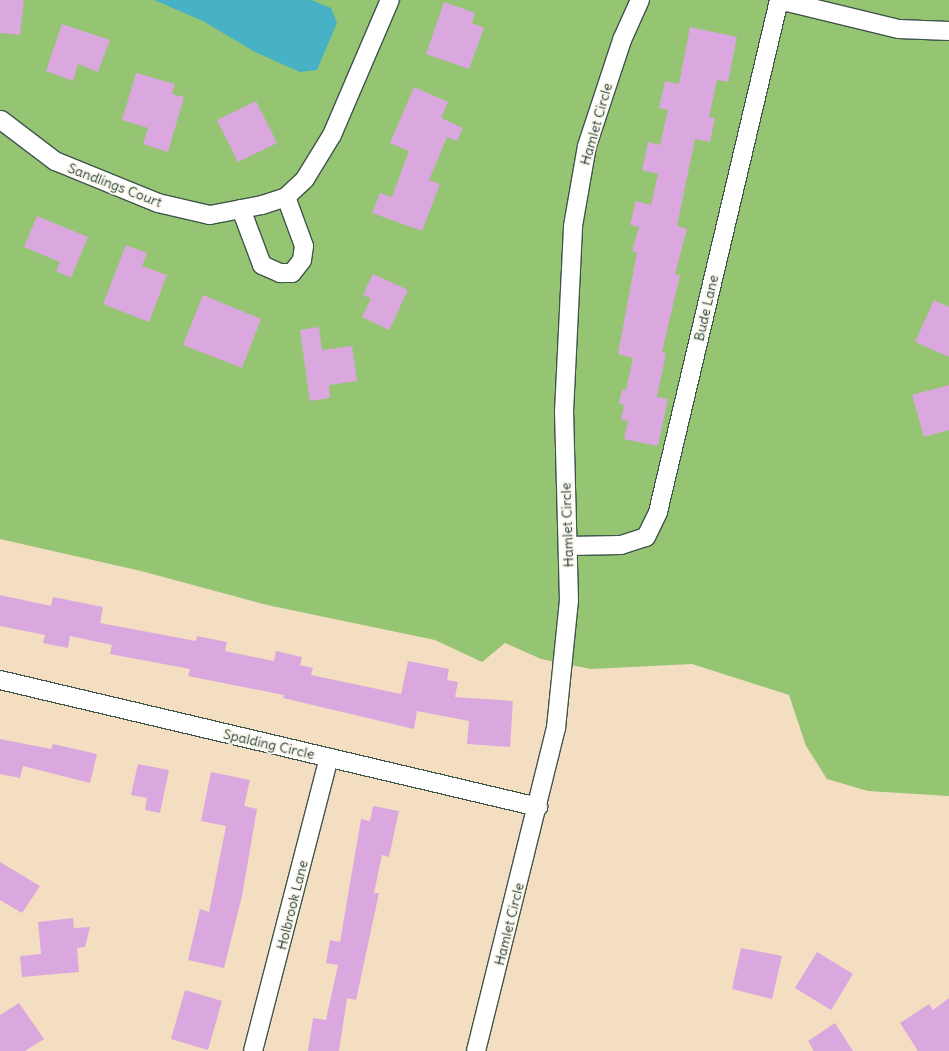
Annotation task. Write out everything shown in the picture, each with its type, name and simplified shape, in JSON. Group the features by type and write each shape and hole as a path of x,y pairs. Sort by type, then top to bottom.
{"street":[{"name":"Sandlings Court","path":"1,120 54,161 158,203 210,215 286,197 305,179 332,135 390,0"},
{"name":"Hamlet Circle","path":"476,1051 538,807 556,728 569,601 564,412 573,226 587,146 622,40 640,0"},
{"path":"779,0 898,28 949,31"},
{"name":"Bude Lane","path":"568,546 621,545 646,537 658,512 779,0"},
{"path":"241,209 262,265 280,273 292,273 302,260 304,246 286,197"},
{"name":"Spalding Circle","path":"0,680 538,807"},
{"name":"Holbrook Lane","path":"253,1051 330,758"}],"green space":[{"path":"0,0 949,0 949,796 868,791 827,779 806,746 789,695 692,664 591,669 541,659 505,643 482,662 435,640 267,605 141,571 0,539"}],"water":[{"path":"154,0 311,0 331,8 337,23 317,70 300,72 255,52 203,21"}],"building":[{"path":"0,0 24,0 20,35 0,33"},
{"path":"444,2 475,13 472,23 484,28 469,69 426,54"},
{"path":"62,24 110,40 98,72 78,64 73,81 46,71"},
{"path":"690,27 737,37 728,82 717,80 709,117 715,118 710,142 695,139 677,226 687,229 675,274 680,275 662,352 666,353 657,397 668,399 658,446 624,439 628,421 621,420 624,405 619,404 622,389 626,390 633,358 618,354 637,252 632,251 639,227 630,225 636,201 651,205 658,174 642,170 648,142 660,145 668,110 659,108 665,81 679,84"},
{"path":"136,73 175,84 172,94 184,97 168,152 143,144 148,128 122,120"},
{"path":"414,87 448,102 441,118 463,128 457,141 447,137 429,180 440,184 422,231 372,213 380,193 392,197 409,151 390,143"},
{"path":"256,101 277,143 238,162 217,120"},
{"path":"37,216 88,237 71,278 56,271 60,262 24,247"},
{"path":"126,245 147,253 142,266 167,275 149,322 103,304"},
{"path":"373,274 408,290 389,330 362,317 371,299 363,295"},
{"path":"203,295 261,319 242,368 183,345"},
{"path":"934,300 949,307 949,357 915,342"},
{"path":"319,327 322,350 352,346 357,381 329,385 330,398 310,401 300,330"},
{"path":"949,385 949,430 924,437 912,395"},
{"path":"0,595 51,606 53,597 103,607 100,623 196,641 197,636 227,642 225,651 274,661 276,651 302,657 300,665 313,668 311,675 401,694 408,661 449,669 447,680 458,682 455,697 513,701 510,747 467,744 469,721 417,711 414,729 283,698 284,695 188,676 190,669 110,654 112,645 70,636 68,648 43,643 45,635 0,626"},
{"path":"0,739 51,749 53,744 97,754 90,783 23,766 20,778 0,774"},
{"path":"138,764 169,770 160,813 145,810 147,798 131,795"},
{"path":"211,772 250,780 244,806 257,809 242,896 224,968 188,960 200,909 209,912 226,826 201,821"},
{"path":"373,806 399,811 389,857 382,855 374,893 379,893 356,1000 347,998 339,1051 308,1051 313,1018 326,1020 338,965 326,963 330,940 340,942 361,819 370,821"},
{"path":"0,862 40,886 22,913 0,900"},
{"path":"73,918 74,928 90,927 85,947 77,948 79,972 22,977 20,956 41,954 38,922"},
{"path":"741,948 782,956 772,999 732,989"},
{"path":"817,952 853,974 831,1010 795,988"},
{"path":"185,990 222,1001 208,1050 171,1039"},
{"path":"949,998 949,1051 918,1051 900,1023 929,1004 933,1010"},
{"path":"19,1003 44,1039 25,1051 0,1051 0,1015"},
{"path":"835,1023 853,1051 814,1051 808,1041"}]}
